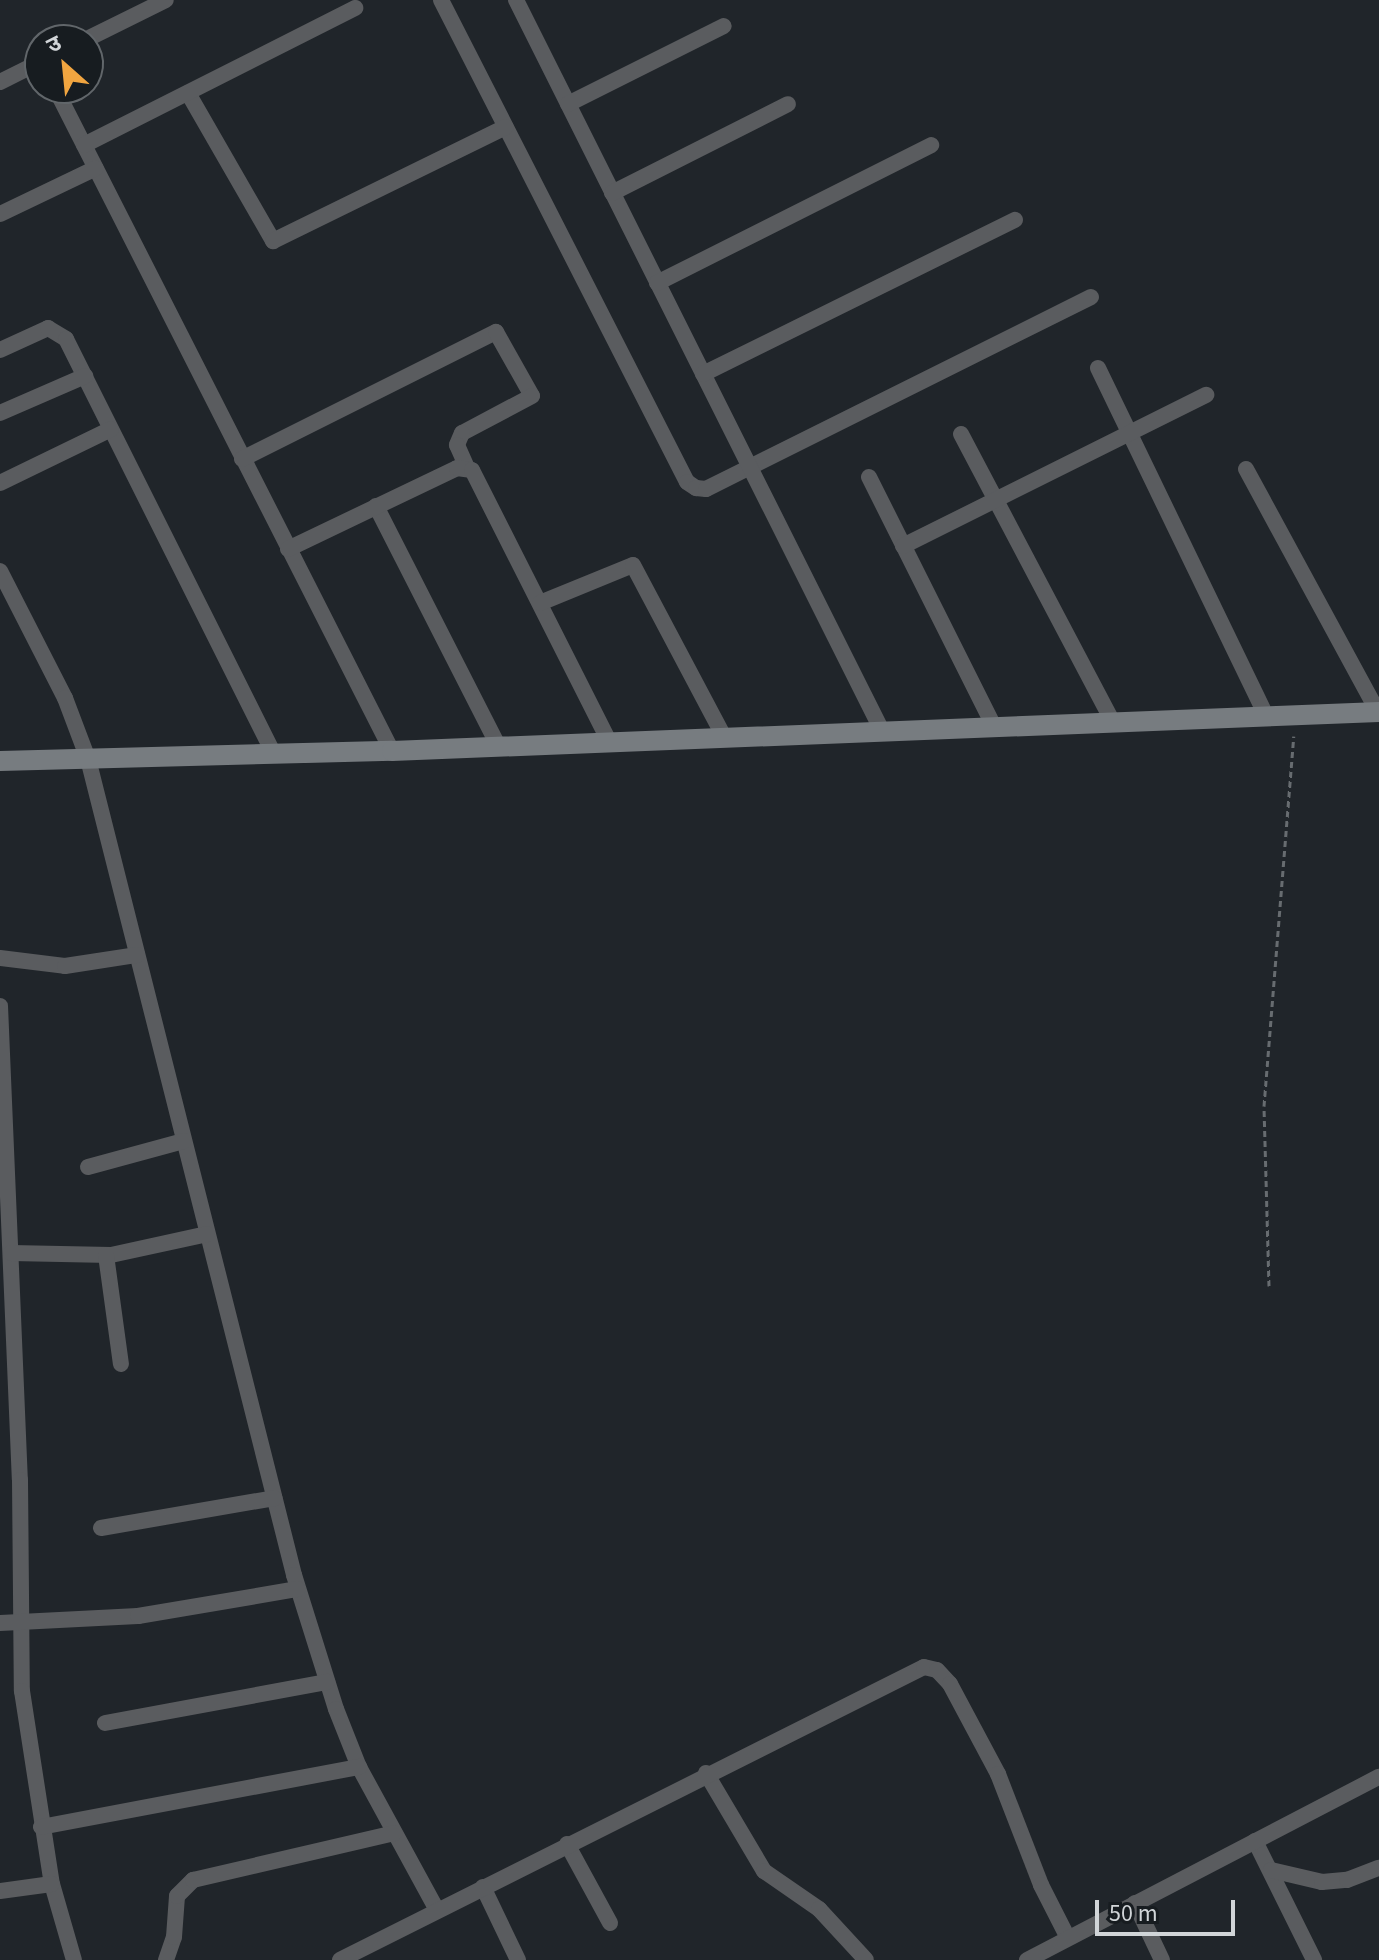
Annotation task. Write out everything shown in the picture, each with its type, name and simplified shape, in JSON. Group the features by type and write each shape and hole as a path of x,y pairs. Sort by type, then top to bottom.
{"street":[{"path":"104,31 166,0"},
{"path":"441,0 687,482 706,489 1091,297"},
{"path":"516,0 882,731"},
{"path":"84,145 355,8"},
{"path":"568,104 724,26"},
{"path":"0,82 24,70"},
{"path":"188,93 273,241 506,127"},
{"path":"63,104 392,751"},
{"path":"612,193 788,104"},
{"path":"657,283 931,145"},
{"path":"0,214 96,168"},
{"path":"703,374 1015,220"},
{"path":"0,350 55,328 85,376 274,755"},
{"path":"242,459 496,332 532,396 462,433 457,445 467,467 477,476 609,741"},
{"path":"1098,368 1266,716"},
{"path":"0,413 85,376"},
{"path":"903,546 1206,395"},
{"path":"0,483 111,429"},
{"path":"961,434 1113,722"},
{"path":"288,549 376,506 467,467"},
{"path":"0,761 392,751 1378,712 1246,469"},
{"path":"869,477 993,725"},
{"path":"376,506 499,747"},
{"path":"540,603 633,565 724,737"},
{"path":"0,571 65,698 88,759 274,1498 327,1682 359,1767 437,1910"},
{"path":"0,958 65,966 137,955"},
{"path":"0,1006 11,1253 20,1621 27,1747 52,1884 74,1960"},
{"path":"88,1167 184,1141"},
{"path":"11,1253 106,1255 207,1234"},
{"path":"106,1255 121,1364"},
{"path":"101,1528 274,1498"},
{"path":"0,1623 138,1616 298,1589"},
{"path":"340,1960 367,1954 437,1910 910,1670 937,1670 950,1684 998,1774 1041,1885 1068,1938"},
{"path":"105,1723 327,1682"},
{"path":"41,1827 359,1767"},
{"path":"706,1773 764,1871 819,1909 866,1960"},
{"path":"1027,1960 1379,1777"},
{"path":"166,1960 174,1937 177,1896 193,1880 395,1833"},
{"path":"1255,1841 1314,1960"},
{"path":"567,1844 610,1923"},
{"path":"1271,1870 1322,1882 1347,1880 1379,1868"},
{"path":"0,1891 52,1884"},
{"path":"483,1887 518,1960"},
{"path":"1135,1903 1162,1960"}],"path":[{"path":"1269,1286 1264,1106 1295,715"}]}
